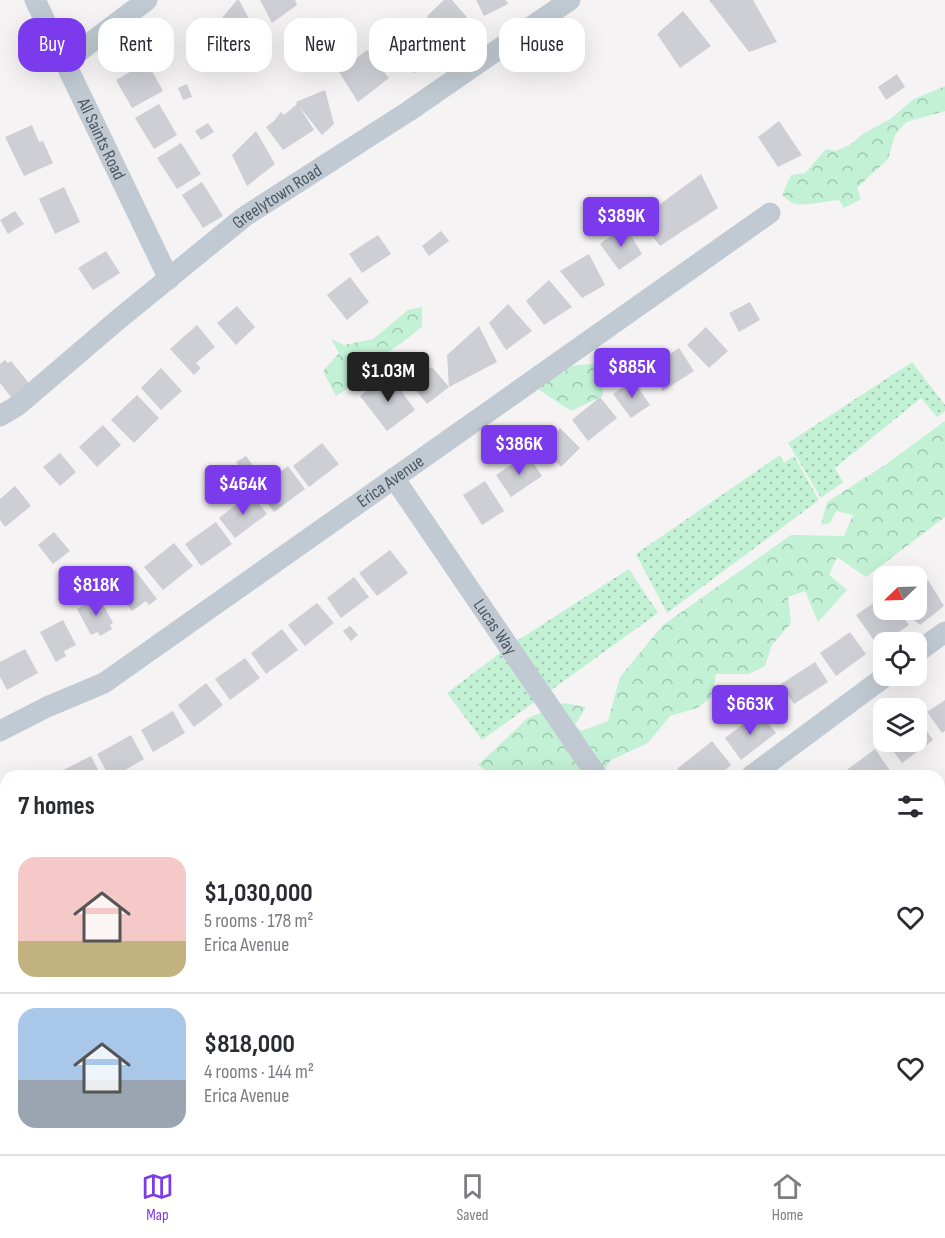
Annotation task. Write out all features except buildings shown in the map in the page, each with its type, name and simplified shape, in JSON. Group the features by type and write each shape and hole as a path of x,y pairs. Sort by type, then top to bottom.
{"street":[{"name":"All Saints Road","path":"34,0 43,18"},
{"path":"86,46 147,0"},
{"name":"Greelytown Road","path":"0,416 16,406 244,217 409,111 570,0"},
{"name":"All Saints Road","path":"69,72 169,279"},
{"name":"Erica Avenue","path":"0,731 104,682 770,213"},
{"name":"Lucas Way","path":"394,478 593,770"},
{"path":"927,645 945,632"},
{"path":"759,770 873,685"}],"green space":[{"path":"945,86 945,111 906,122 895,135 888,159 857,188 861,199 844,208 839,200 795,204 782,195 791,175 805,173 826,149 836,151 851,144 863,134 890,119 914,99"},
{"path":"422,307 422,327 396,347 357,371 350,387 336,396 323,371 339,353 331,339 344,345 373,339 408,310"},
{"path":"912,362 945,405 945,411 937,417 921,398 835,468 843,482 821,498 788,443"},
{"path":"603,363 603,396 571,411 538,389 554,371 562,373 569,366"},
{"path":"945,421 945,517 880,566 873,566 873,572 866,577 837,557 829,575 847,590 818,622 805,591 788,597 791,623 772,645 765,666 749,674 716,674 713,696 697,708 670,716 648,743 611,760 604,770 485,770 478,765 528,718 564,703 586,707 575,725 581,731 608,721 620,677 663,625 791,535 844,536 853,515 836,511 830,523 821,525 827,502 885,465"},
{"path":"780,455 784,463 794,456 819,500 667,613 636,554"},
{"path":"629,569 658,613 482,740 447,693 512,644"}]}
